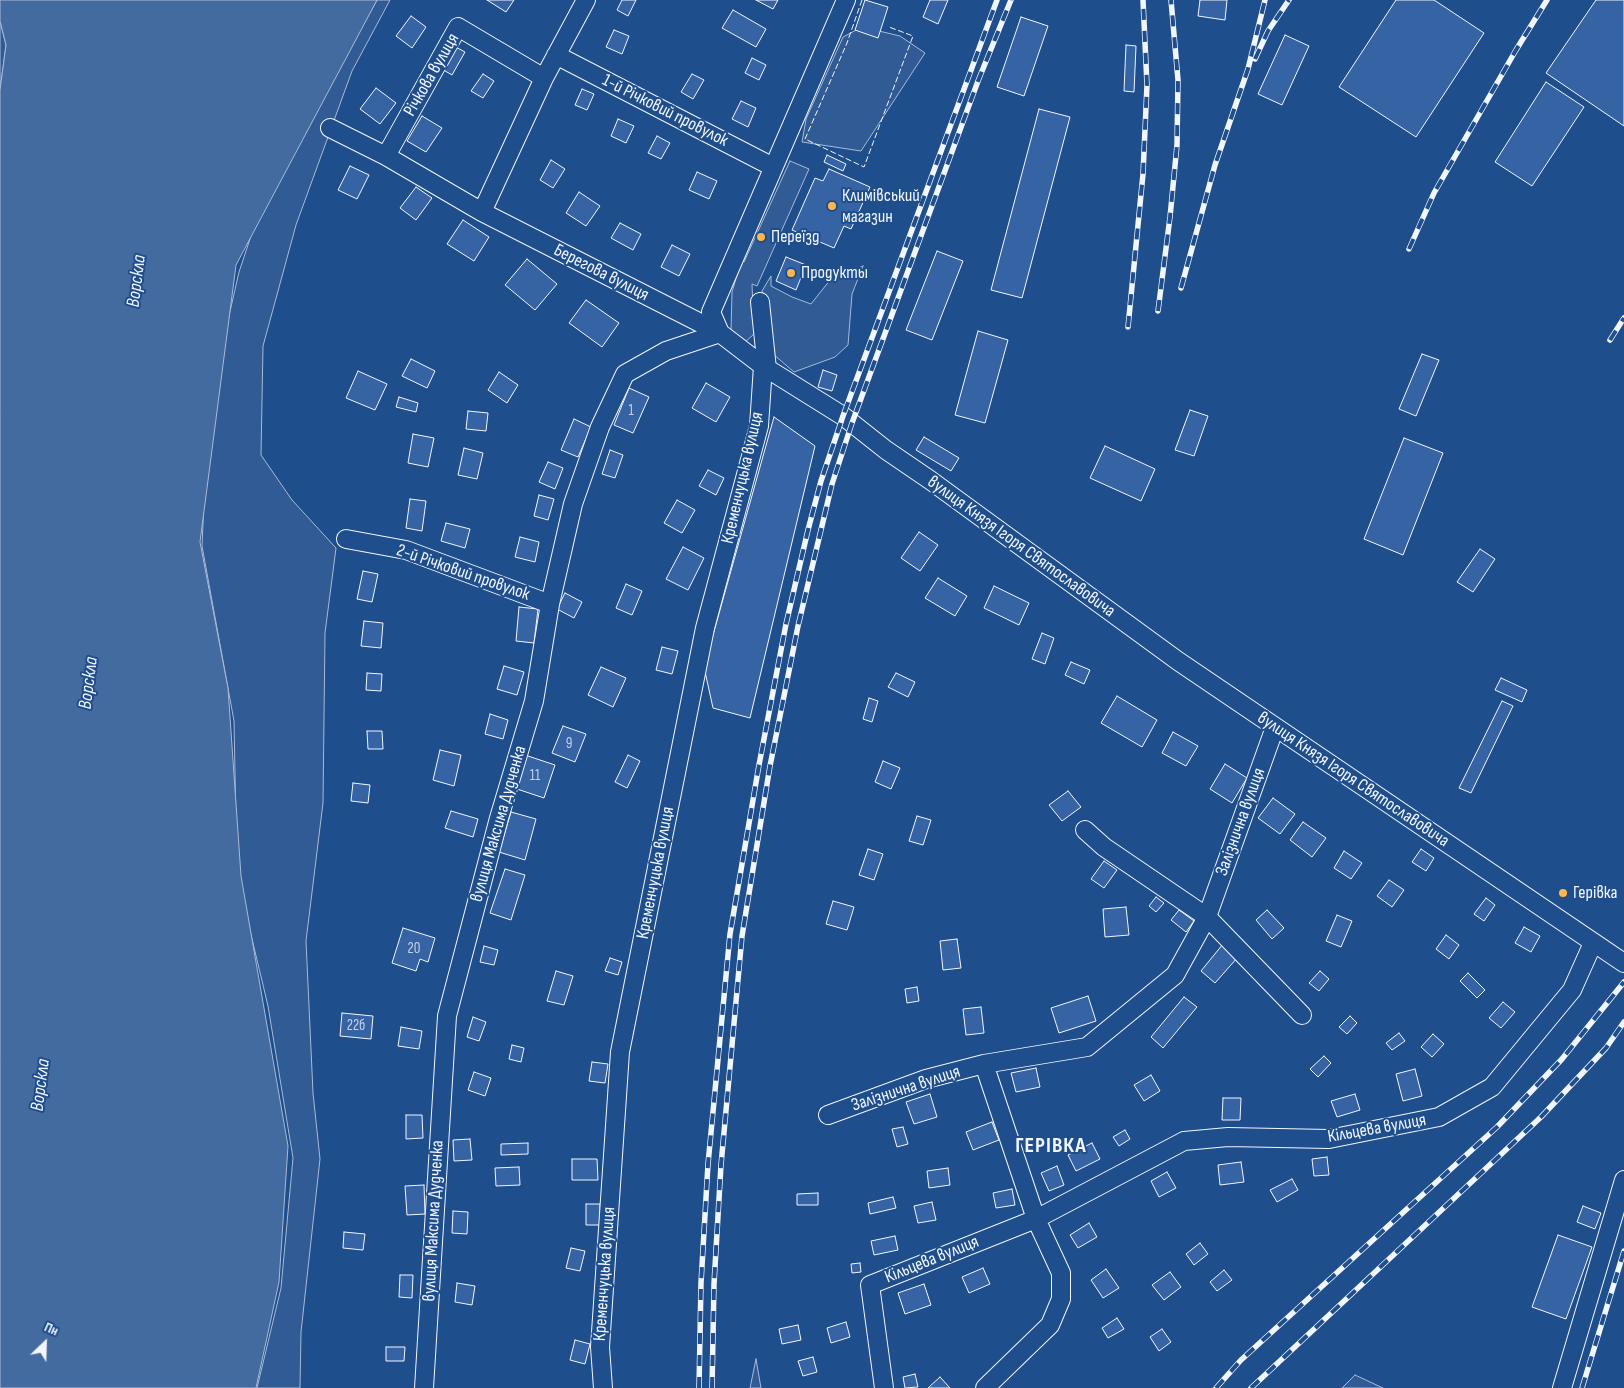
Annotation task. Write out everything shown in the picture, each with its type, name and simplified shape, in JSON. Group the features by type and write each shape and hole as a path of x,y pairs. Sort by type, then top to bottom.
{"street":[{"path":"482,212 544,78 586,0"},
{"path":"720,333 711,312 846,0"},
{"name":"Річкова вулиця","path":"386,156 458,27 544,78"},
{"name":"1-й Річковий провулок","path":"556,56 773,167"},
{"name":"Берегова вулиця","path":"330,128 386,156 482,212 720,333"},
{"name":"Кременчуцька вулиця","path":"603,1388 600,1347 620,1052 705,628 759,426 765,368 760,302"},
{"name":"вулиця Князя Ігоря Святославовича","path":"720,333 765,368 843,416 886,450 1178,661 1624,963"},
{"name":"вулиця Максима Дудченка","path":"424,1388 447,1016 499,818 534,701 550,604 573,504 600,427 625,374 666,351 720,333"},
{"name":"2-й Річковий провулок","path":"346,539 406,550 550,604"},
{"name":"Залізнична вулиця","path":"828,1115 926,1079 984,1064 1087,1047 1175,975 1207,917 1275,727"},
{"path":"1085,830 1104,847 1207,917 1302,1015"},
{"name":"Кільцева вулиця","path":"884,1388 870,1285 1036,1219 1184,1141 1228,1137 1329,1139 1439,1117 1492,1087 1572,990 1593,943"},
{"name":"Залізнична вулиця","path":"984,1064 1036,1219"},
{"path":"1562,1388 1624,1180"},
{"path":"985,1388 1050,1325 1061,1299 1061,1273 1036,1219"}],"shaded area":[{"path":"377,0 390,0 352,71 296,225 263,346 261,455 292,500 336,548 325,633 323,803 306,941 313,1093 320,1159 301,1332 300,1388 257,1388 281,1288 293,1158 268,1006 237,876 234,721 202,546 208,408 239,272 260,209"},
{"path":"0,21 6,45 0,90"},
{"path":"862,27 900,36 925,53 861,151 802,142 806,119 843,37"},
{"path":"790,161 809,169 757,286 752,284 754,334 743,344 731,331 732,292 742,258 744,262"},
{"path":"863,266 852,294 848,345 835,357 794,372 773,354 762,291 771,276 771,286 811,304 830,280"},
{"path":"756,1359 761,1388 750,1388"},
{"path":"1355,1375 1383,1388 1342,1388"}],"water":[{"name":"Ворскла","path":"0,0 377,0 236,265 200,542 228,688 241,876 288,1146 279,1282 256,1388 0,1388 0,90 6,45 0,21"}],"building":[{"path":"487,0 514,0 506,12"},
{"path":"622,0 636,0 628,16 617,10"},
{"path":"756,0 778,0 773,9"},
{"path":"865,0 888,7 878,38 855,30"},
{"path":"930,0 948,0 938,24 923,17"},
{"path":"1200,0 1227,0 1225,20 1198,16"},
{"path":"1396,0 1434,0 1484,33 1416,137 1339,87"},
{"path":"1596,0 1624,0 1624,126 1546,73"},
{"path":"733,10 766,29 756,47 722,28"},
{"path":"411,16 426,27 412,48 396,36"},
{"path":"1021,17 1048,26 1024,96 997,87"},
{"path":"614,30 629,36 622,54 606,47"},
{"path":"1285,35 1309,46 1282,105 1258,94"},
{"path":"452,45 465,52 452,75 440,68"},
{"path":"1126,45 1136,46 1134,92 1124,91"},
{"path":"752,58 766,65 759,80 745,73"},
{"path":"483,74 494,81 483,98 471,91"},
{"path":"692,74 704,80 693,99 681,92"},
{"path":"1546,82 1584,107 1532,186 1495,162"},
{"path":"376,88 396,103 380,124 360,109"},
{"path":"582,89 594,94 587,110 575,105"},
{"path":"741,101 756,108 748,127 732,119"},
{"path":"1039,109 1070,117 1022,298 991,290"},
{"path":"422,116 442,128 426,152 407,141"},
{"path":"618,119 634,126 626,143 611,136"},
{"path":"657,136 670,143 661,159 648,153"},
{"path":"827,155 846,164 843,171 824,162"},
{"path":"551,160 565,169 553,188 540,180"},
{"path":"350,166 369,175 357,199 338,190"},
{"name":"Климівський магазин","path":"829,169 870,187 851,229 844,226 834,248 792,230 815,178 823,181"},
{"path":"697,172 717,181 709,199 689,190"},
{"path":"416,187 432,198 416,220 400,208"},
{"path":"579,192 600,206 586,226 566,213"},
{"path":"463,220 489,237 474,261 447,244"},
{"path":"620,223 641,234 633,250 611,238"},
{"path":"672,245 690,254 679,276 661,267"},
{"path":"937,251 963,261 932,340 906,330"},
{"name":"Продукты","path":"786,257 806,265 796,290 776,281"},
{"path":"527,259 557,284 535,310 505,285"},
{"path":"586,300 619,323 602,347 569,323"},
{"path":"978,331 1008,340 985,423 955,415"},
{"path":"1422,354 1439,360 1416,416 1399,409"},
{"path":"411,359 435,371 427,388 402,376"},
{"path":"823,370 837,375 832,391 818,387"},
{"path":"358,371 387,384 375,410 346,398"},
{"path":"499,372 518,385 507,403 488,390"},
{"path":"706,383 730,397 716,422 692,408"},
{"path":"629,388 649,397 633,433 614,425"},
{"path":"399,397 418,403 416,412 396,407"},
{"path":"1190,410 1208,416 1194,456 1175,450"},
{"path":"468,411 488,413 486,431 466,429"},
{"path":"774,417 815,446 750,718 713,708 704,667"},
{"path":"574,419 591,427 578,457 561,450"},
{"path":"413,434 434,438 428,467 408,463"},
{"path":"924,437 959,458 951,471 916,450"},
{"path":"1404,438 1443,453 1403,555 1364,539"},
{"path":"1105,446 1155,469 1141,501 1090,478"},
{"path":"464,448 483,453 477,479 458,475"},
{"path":"610,450 623,455 615,478 602,474"},
{"path":"548,462 563,468 555,489 539,482"},
{"path":"708,470 724,478 716,495 699,486"},
{"path":"539,495 554,499 548,520 534,516"},
{"path":"410,499 426,501 422,531 406,528"},
{"path":"677,500 695,510 682,533 664,523"},
{"path":"446,523 470,529 465,548 441,541"},
{"path":"919,532 938,545 920,571 901,558"},
{"path":"520,537 539,542 535,562 515,557"},
{"path":"683,547 704,558 688,590 666,579"},
{"path":"1480,549 1495,559 1473,592 1457,582"},
{"path":"363,571 378,574 372,602 357,599"},
{"path":"938,578 967,596 955,616 925,598"},
{"path":"626,584 642,591 632,615 616,608"},
{"path":"994,586 1029,603 1019,625 984,608"},
{"path":"565,593 582,602 574,618 557,609"},
{"path":"519,607 538,609 534,643 516,641"},
{"path":"364,621 383,623 381,648 361,646"},
{"path":"1042,633 1054,638 1045,664 1032,659"},
{"path":"662,647 678,651 672,674 656,670"},
{"path":"1071,662 1090,670 1084,684 1065,675"},
{"path":"504,666 524,672 517,695 497,689"},
{"path":"601,667 626,678 613,707 588,695"},
{"path":"367,673 382,674 381,691 366,690"},
{"path":"896,673 915,682 908,697 888,687"},
{"path":"1501,678 1527,690 1522,702 1495,690"},
{"path":"1117,696 1157,720 1142,747 1101,723"},
{"path":"869,698 878,701 872,722 863,719"},
{"path":"1502,701 1513,706 1471,793 1459,788"},
{"path":"490,714 508,720 503,739 485,734"},
{"path":"563,726 586,734 575,762 552,753"},
{"path":"367,731 382,731 383,749 368,749"},
{"path":"1173,732 1198,746 1186,766 1162,753"},
{"path":"440,750 461,755 454,786 433,780"},
{"path":"525,755 555,765 544,798 514,788"},
{"path":"628,755 640,761 627,788 615,782"},
{"path":"883,761 900,768 891,789 875,782"},
{"path":"1225,764 1247,778 1232,803 1210,789"},
{"path":"353,783 370,785 368,803 351,801"},
{"path":"1068,791 1081,807 1062,821 1049,805"},
{"path":"1273,798 1295,814 1280,834 1258,818"},
{"path":"451,811 478,819 473,837 445,828"},
{"path":"511,812 536,819 525,860 499,852"},
{"path":"917,816 931,820 923,845 909,841"},
{"path":"1303,822 1326,838 1312,857 1290,840"},
{"path":"868,849 883,854 874,880 859,875"},
{"path":"1421,849 1434,858 1426,871 1412,862"},
{"path":"1344,851 1362,863 1351,879 1334,868"},
{"path":"1104,861 1117,870 1104,888 1091,879"},
{"path":"505,869 525,875 511,920 490,913"},
{"path":"1389,880 1404,890 1392,907 1377,896"},
{"path":"1156,897 1164,903 1156,912 1149,906"},
{"path":"1486,898 1495,905 1484,921 1474,914"},
{"path":"833,901 854,907 847,930 826,924"},
{"path":"1126,907 1129,935 1105,937 1103,909"},
{"path":"1179,910 1194,921 1186,932 1171,920"},
{"path":"1267,910 1284,928 1272,939 1256,920"},
{"path":"1337,915 1352,921 1341,947 1326,941"},
{"path":"1524,927 1540,936 1531,952 1515,943"},
{"path":"403,928 435,938 428,962 420,959 416,971 392,963"},
{"path":"1446,935 1459,945 1449,959 1436,949"},
{"path":"957,939 961,968 943,970 940,941"},
{"path":"1223,944 1238,957 1215,983 1201,971"},
{"path":"484,946 498,950 494,965 480,962"},
{"path":"610,958 622,962 618,975 605,971"},
{"path":"556,971 573,976 564,1005 547,1001"},
{"path":"1320,971 1329,979 1319,991 1309,983"},
{"path":"1468,973 1485,990 1477,998 1460,981"},
{"path":"917,987 919,1001 907,1003 905,989"},
{"path":"1088,996 1096,1021 1059,1033 1051,1008"},
{"path":"1184,997 1197,1007 1163,1048 1151,1037"},
{"path":"1503,1002 1515,1012 1501,1028 1489,1018"},
{"path":"981,1007 984,1033 966,1035 963,1009"},
{"path":"342,1013 373,1016 371,1039 340,1036"},
{"path":"1350,1016 1357,1023 1347,1034 1339,1027"},
{"path":"473,1017 486,1022 479,1041 467,1037"},
{"path":"401,1027 422,1031 419,1049 398,1046"},
{"path":"1399,1033 1405,1041 1392,1050 1386,1043"},
{"path":"1433,1034 1444,1044 1432,1057 1421,1047"},
{"path":"512,1045 524,1048 521,1062 509,1059"},
{"path":"1324,1056 1331,1063 1318,1077 1310,1069"},
{"path":"592,1062 608,1064 605,1083 589,1081"},
{"path":"1036,1068 1040,1087 1016,1092 1011,1073"},
{"path":"1415,1069 1422,1096 1403,1101 1396,1074"},
{"path":"474,1072 491,1078 485,1096 468,1090"},
{"path":"1151,1075 1160,1091 1144,1101 1134,1085"},
{"path":"930,1094 937,1117 914,1124 906,1102"},
{"path":"1355,1094 1360,1110 1337,1117 1331,1101"},
{"path":"1223,1098 1241,1098 1240,1120 1222,1120"},
{"path":"406,1115 422,1115 423,1138 406,1139"},
{"path":"992,1122 999,1140 973,1150 966,1132"},
{"path":"903,1127 908,1144 897,1147 892,1129"},
{"path":"1125,1130 1130,1139 1119,1146 1113,1137"},
{"path":"470,1139 472,1160 454,1161 453,1140"},
{"path":"528,1143 528,1154 501,1155 501,1144"},
{"path":"1092,1143 1100,1159 1076,1171 1068,1155"},
{"path":"1327,1157 1329,1175 1314,1176 1312,1159"},
{"path":"572,1159 597,1159 598,1180 572,1180"},
{"path":"1241,1162 1244,1182 1220,1185 1218,1165"},
{"path":"1057,1166 1064,1185 1049,1191 1041,1173"},
{"path":"519,1167 520,1185 496,1186 495,1168"},
{"path":"948,1168 950,1185 929,1188 927,1171"},
{"path":"1167,1172 1176,1188 1159,1197 1151,1181"},
{"path":"1292,1179 1298,1190 1277,1202 1270,1190"},
{"path":"424,1185 425,1214 407,1215 405,1186"},
{"path":"1012,1189 1015,1205 996,1208 993,1193"},
{"path":"818,1193 818,1205 797,1205 797,1194"},
{"path":"893,1197 896,1208 870,1214 868,1203"},
{"path":"932,1202 936,1220 918,1223 914,1206"},
{"path":"586,1204 600,1204 600,1225 586,1225"},
{"path":"1583,1206 1601,1213 1595,1229 1577,1222"},
{"path":"453,1211 468,1212 467,1234 452,1233"},
{"path":"1089,1223 1097,1237 1078,1248 1070,1235"},
{"path":"344,1232 365,1234 363,1250 343,1248"},
{"path":"1558,1235 1592,1247 1566,1319 1532,1307"},
{"path":"895,1236 898,1250 874,1255 871,1241"},
{"path":"1200,1243 1208,1254 1194,1265 1186,1254"},
{"path":"571,1248 585,1251 580,1271 566,1268"},
{"path":"860,1263 861,1272 852,1273 851,1264"},
{"path":"983,1268 990,1284 969,1293 962,1277"},
{"path":"1106,1269 1119,1288 1103,1298 1091,1280"},
{"path":"1224,1270 1232,1280 1217,1291 1210,1282"},
{"path":"1170,1272 1181,1287 1164,1300 1152,1285"},
{"path":"400,1275 413,1275 412,1298 399,1297"},
{"path":"457,1283 475,1286 472,1305 455,1302"},
{"path":"924,1284 931,1305 905,1314 898,1293"},
{"path":"1117,1318 1124,1329 1108,1338 1102,1328"},
{"path":"846,1322 850,1337 831,1343 827,1328"},
{"path":"798,1325 801,1340 782,1344 779,1329"},
{"path":"1162,1329 1171,1342 1159,1351 1150,1337"},
{"path":"575,1340 590,1344 585,1364 570,1360"},
{"path":"386,1347 405,1347 404,1361 386,1361"},
{"path":"813,1357 817,1372 803,1376 798,1361"},
{"path":"915,1374 918,1387 905,1388 903,1377"},
{"path":"940,1377 950,1388 928,1388"}],"railway":[{"path":"699,1388 701,1283 708,1164 730,934 759,765 786,624 821,481 843,416 997,0"},
{"path":"712,1388 714,1284 721,1165 742,936 770,766 798,626 832,484 852,423 978,81 1011,0"},
{"path":"1128,327 1143,174 1147,85 1143,0"},
{"path":"1158,311 1177,145 1178,80 1171,0"},
{"path":"1181,288 1215,165 1248,69 1265,0"},
{"path":"1255,59 1268,31 1289,0"},
{"path":"1409,249 1434,193 1547,0"},
{"path":"1610,340 1624,318"},
{"path":"1216,1388 1241,1360 1497,1127 1562,1059 1624,982"},
{"path":"1251,1388 1541,1117 1606,1048 1624,1022"},
{"path":"1582,1388 1624,1251"}],"fence":[{"path":"862,0 847,43 805,139 864,167 913,36 889,27"}],"place":[{"name":"Климівський магазин","path":"832,206"},
{"name":"Переїзд","path":"761,237"},
{"name":"Продукты","path":"791,273"},
{"name":"Герівка","path":"1563,893"}],"district":[{"name":"ГЕРІВКА","path":"1051,1146"}]}
